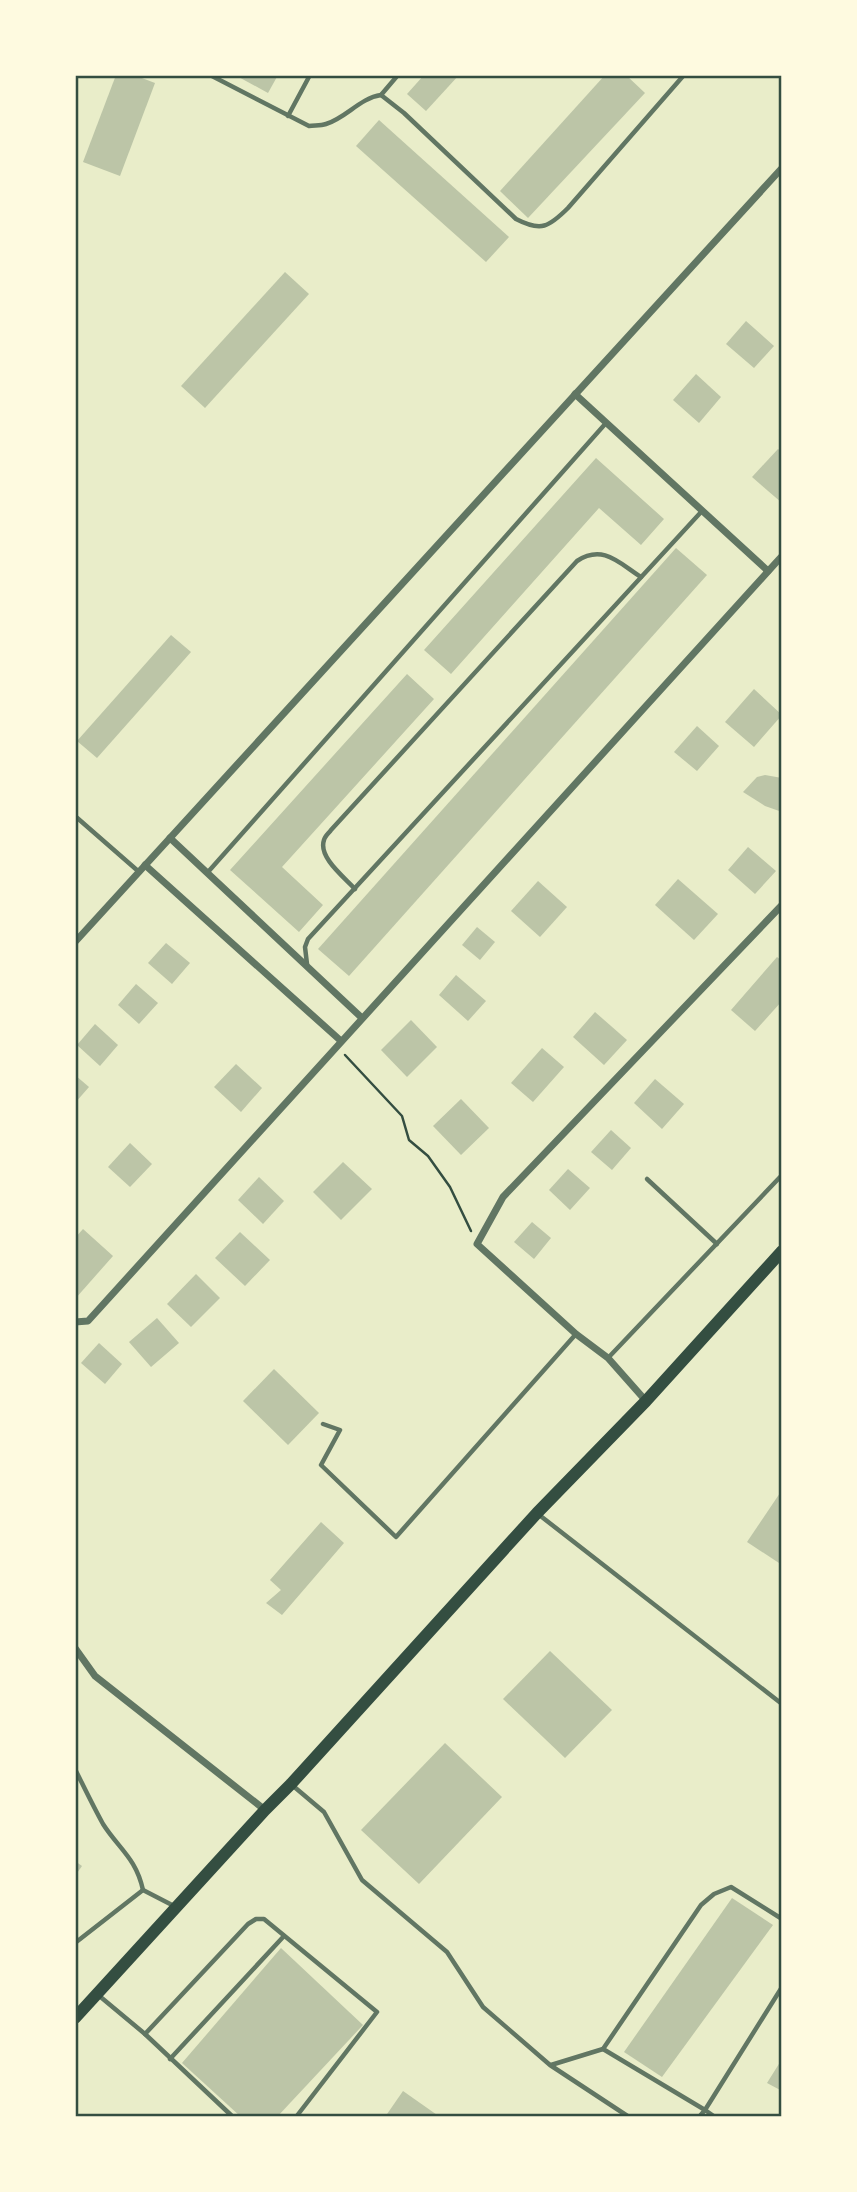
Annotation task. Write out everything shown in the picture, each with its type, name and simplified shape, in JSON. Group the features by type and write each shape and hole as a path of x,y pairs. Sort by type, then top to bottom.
{"main road":[{"path":"75,2018 537,1513 646,1401 782,1251"}],"street":[{"path":"75,942 782,168"},
{"path":"575,394 768,571"},
{"path":"75,1322 88,1321 782,556"},
{"path":"170,838 362,1018"},
{"path":"145,865 339,1044"},
{"path":"646,1401 608,1358 576,1334 477,1244 503,1197 782,905"},
{"path":"75,1648 95,1676 265,1810"}],"lane":[{"path":"210,75 309,125 324,125 372,96 381,95 398,75"},
{"path":"289,116 310,75"},
{"path":"381,95 404,113 516,219 529,226 540,227 553,223 568,208 684,75"},
{"path":"207,873 606,423"},
{"path":"308,968 305,947 308,939 702,511"},
{"path":"355,889 327,858 323,849 324,840 577,561 598,552 608,555 641,578"},
{"path":"75,816 139,872"},
{"path":"608,1358 782,1175"},
{"path":"647,1179 717,1244"},
{"path":"323,1424 340,1430 321,1465 396,1537 576,1334"},
{"path":"537,1513 782,1704"},
{"path":"75,1769 104,1825 129,1855 140,1875 143,1890"},
{"path":"291,1784 324,1812 362,1880 447,1952 483,2007 550,2065 629,2117"},
{"path":"550,2065 603,2049 701,1905 714,1894 732,1887 782,1919"},
{"path":"143,1890 177,1908"},
{"path":"75,1943 143,1890"},
{"path":"145,2034 248,1924 256,1919 264,1919 377,2012 296,2117"},
{"path":"170,2059 284,1936"},
{"path":"699,2117 782,1987"},
{"path":"97,1993 233,2117"},
{"path":"603,2049 715,2117"}],"path":[{"path":"339,1044 402,1116 409,1140 428,1156 450,1186 477,1244"}],"building":[{"path":"116,75 134,75 155,83 120,176 83,162"},
{"path":"235,75 278,75 268,93"},
{"path":"424,75 459,75 426,111 407,94"},
{"path":"605,75 626,75 645,93 528,218 500,191"},
{"path":"379,120 509,237 486,262 356,146"},
{"path":"285,272 309,294 205,408 181,386"},
{"path":"746,321 774,346 754,368 726,344"},
{"path":"696,374 721,397 699,423 673,400"},
{"path":"778,449 782,452 782,503 752,477"},
{"path":"596,458 664,519 641,545 599,508 451,674 424,650"},
{"path":"676,548 707,575 349,976 318,949"},
{"path":"171,635 191,652 97,758 77,741"},
{"path":"407,674 434,699 282,867 323,905 299,932 230,870"},
{"path":"754,689 782,715 754,747 725,722"},
{"path":"697,726 719,746 697,771 674,752"},
{"path":"765,775 782,778 782,812 765,806 743,792 757,777"},
{"path":"748,847 776,871 755,894 728,870"},
{"path":"678,879 718,914 694,940 655,905"},
{"path":"538,881 567,907 540,937 511,911"},
{"path":"477,927 495,942 480,960 462,945"},
{"path":"166,943 190,963 172,984 148,963"},
{"path":"777,957 782,961 782,1001 755,1031 731,1010"},
{"path":"456,975 486,1001 468,1021 439,995"},
{"path":"136,984 158,1003 139,1024 118,1005"},
{"path":"595,1012 627,1040 604,1065 573,1037"},
{"path":"411,1020 437,1047 407,1077 381,1050"},
{"path":"95,1024 118,1045 100,1066 77,1045"},
{"path":"542,1048 564,1067 533,1102 511,1083"},
{"path":"236,1064 262,1088 241,1112 214,1087"},
{"path":"75,1075 89,1087 75,1103"},
{"path":"655,1079 684,1104 662,1129 634,1103"},
{"path":"461,1099 489,1128 461,1155 433,1126"},
{"path":"611,1130 631,1148 612,1170 591,1152"},
{"path":"130,1143 152,1164 130,1187 108,1167"},
{"path":"343,1162 372,1189 341,1220 313,1192"},
{"path":"568,1169 590,1188 570,1210 549,1190"},
{"path":"259,1177 284,1201 263,1224 238,1200"},
{"path":"532,1222 551,1238 534,1259 514,1242"},
{"path":"83,1229 113,1256 75,1299 75,1238"},
{"path":"240,1232 270,1260 245,1286 215,1258"},
{"path":"196,1274 220,1298 191,1327 167,1304"},
{"path":"157,1318 179,1343 151,1367 129,1342"},
{"path":"99,1343 122,1364 105,1384 81,1363"},
{"path":"274,1369 319,1413 288,1445 243,1401"},
{"path":"782,1490 782,1565 747,1542"},
{"path":"321,1522 344,1543 282,1615 266,1603 281,1590 270,1580"},
{"path":"550,1651 612,1710 565,1758 503,1699"},
{"path":"445,1743 502,1797 419,1884 361,1830"},
{"path":"75,1861 82,1866 75,1876"},
{"path":"732,1898 773,1925 662,2077 624,2052"},
{"path":"281,1948 363,2025 277,2117 241,2117 182,2063"},
{"path":"782,2059 782,2091 767,2083"},
{"path":"403,2091 440,2117 385,2117"}]}
